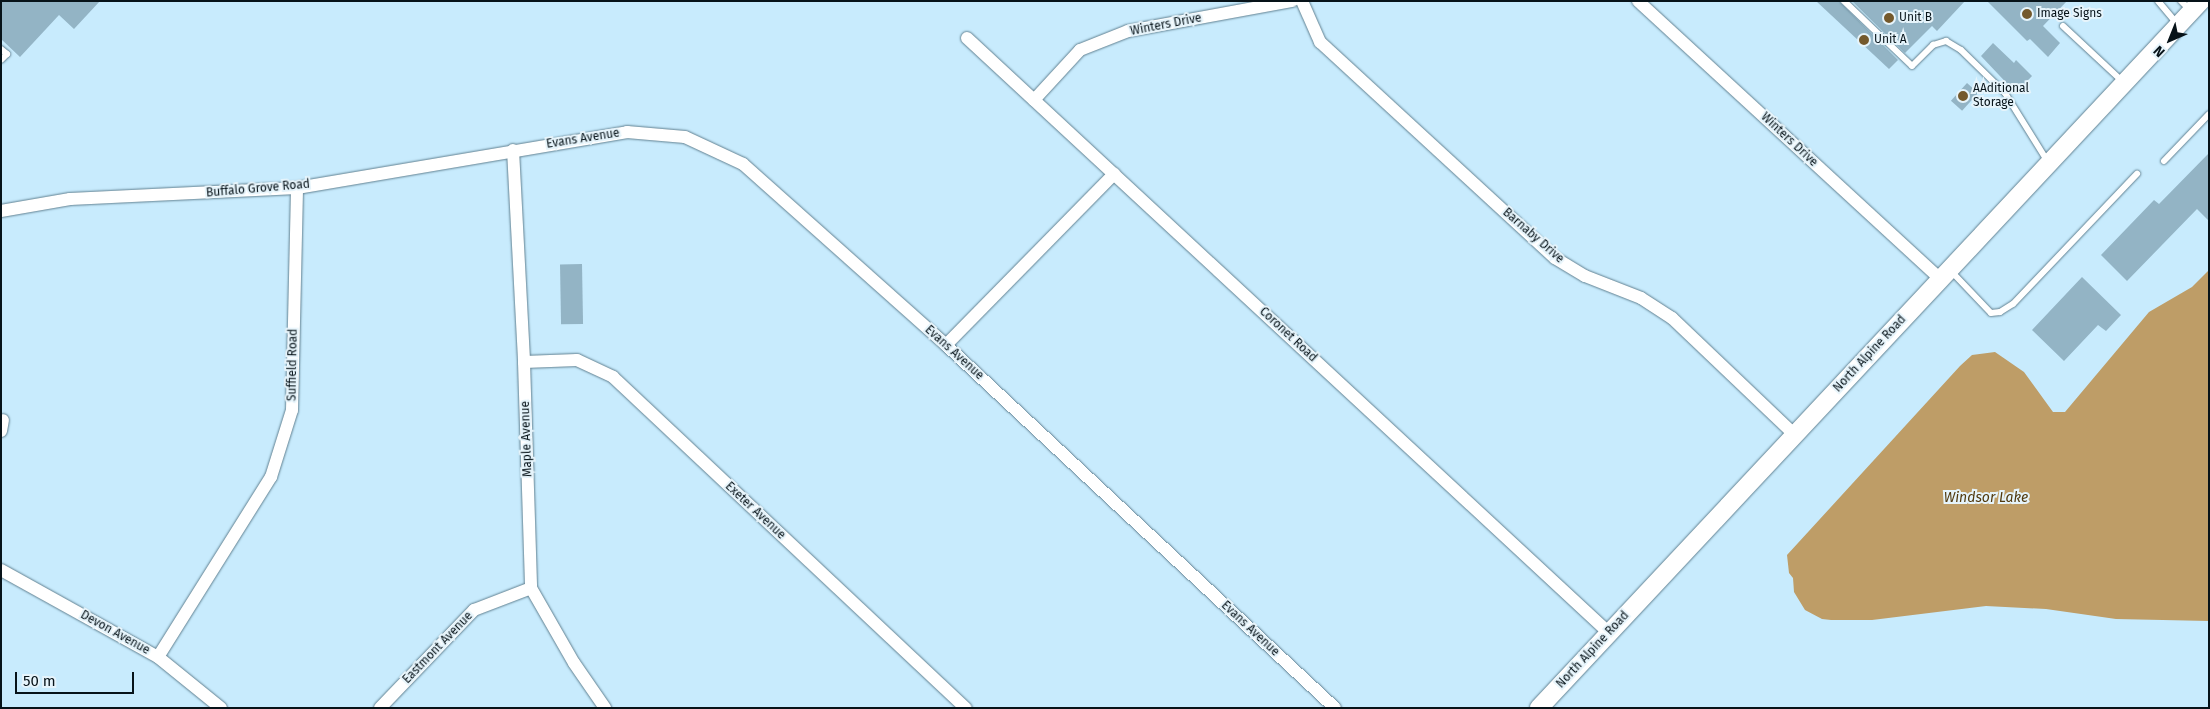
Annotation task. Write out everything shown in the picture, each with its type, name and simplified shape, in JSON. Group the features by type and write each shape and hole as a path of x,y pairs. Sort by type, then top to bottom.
{"main road":[{"name":"North Alpine Road","path":"1539,708 2178,25 2191,5"}],"street":[{"name":"Winters Drive","path":"1034,100 1080,50 1128,31 1292,1"},
{"name":"Barnaby Drive","path":"1302,1 1320,42 1555,258 1585,276 1641,298 1672,318 1795,434"},
{"name":"Winters Drive","path":"1638,1 1945,274"},
{"name":"Coronet Road","path":"967,38 1610,633"},
{"name":"Evans Avenue","path":"513,150 627,132 685,137 743,164 946,345 1335,708"},
{"name":"Buffalo Grove Road","path":"1,211 70,199 298,188 513,150"},
{"name":"Maple Avenue","path":"513,150 524,362 531,588 574,663 605,708"},
{"path":"946,345 1114,174"},
{"name":"Suffield Road","path":"158,657 271,477 292,410 298,188"},
{"name":"Exeter Avenue","path":"524,362 577,360 613,377 966,708"},
{"name":"Devon Avenue","path":"1,570 158,657 221,708"},
{"name":"Eastmont Avenue","path":"380,708 474,610 531,588"}],"lane":[{"path":"1844,1 1912,66 1933,45 1946,41 1961,50 2005,94 2048,163"},
{"path":"2158,1 2178,25"},
{"path":"2063,26 2123,83"},
{"path":"1,49 7,54 1,60"},
{"path":"2164,161 2209,114"},
{"path":"1945,274 1991,313 2000,312 2013,304 2137,174"}],"water":[{"name":"Windsor Lake","path":"2209,270 2209,621 2116,619 2046,609 1986,606 1872,620 1831,620 1822,619 1805,610 1794,592 1793,578 1789,573 1787,555 1972,355 1995,352 2024,372 2053,412 2065,412 2149,312 2192,287"}],"building":[{"path":"1,1 100,1 74,29 59,15 20,57 1,39"},
{"name":"Unit A","path":"1816,1 1839,1 1898,60 1889,69"},
{"path":"1852,1 1965,1 1937,31 1932,26 1905,53"},
{"name":"Image Signs","path":"1987,1 2067,1 2043,26 2060,43 2048,57 2030,39 2027,41"},
{"path":"1993,43 2014,63 2016,60 2032,76 2016,93 1981,56"},
{"name":"AAditional Storage","path":"1967,83 1978,93 1962,111 1951,101"},
{"path":"2209,153 2209,221 2197,209 2127,281 2101,255 2154,200 2159,204"},
{"path":"560,264 582,264 583,324 561,324"},
{"path":"2082,277 2121,315 2106,331 2098,325 2064,361 2032,330"}],"place":[{"name":"Image Signs","path":"2027,14"},
{"name":"Unit B","path":"1889,18"},
{"name":"Unit A","path":"1864,40"},
{"name":"AAditional Storage","path":"1963,96"}]}
